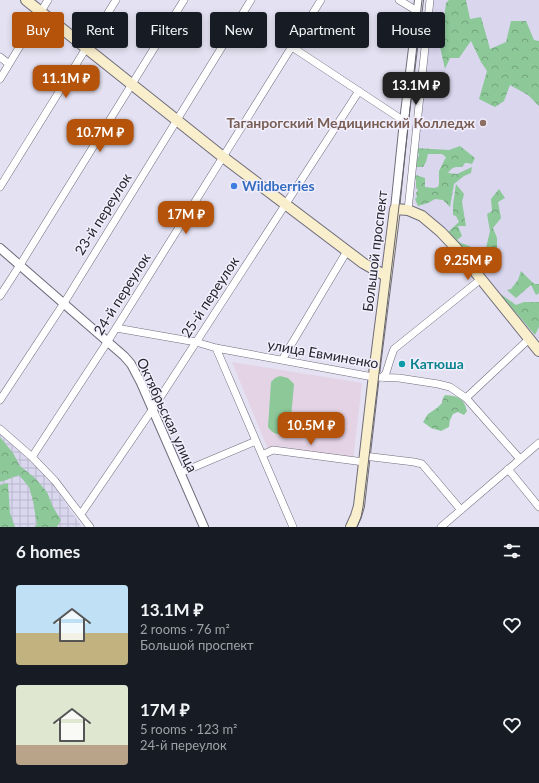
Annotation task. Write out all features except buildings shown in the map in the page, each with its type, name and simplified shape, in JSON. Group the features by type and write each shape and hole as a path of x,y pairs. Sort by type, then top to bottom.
{"main road":[{"path":"26,0 41,12"},
{"path":"64,30 72,37"},
{"path":"86,48 223,157 363,263 386,276"},
{"path":"395,209 408,210 422,216 441,232 539,351"},
{"name":"Большой проспект","path":"351,527 356,516 358,506 364,459 378,377 386,276 395,209"}],"street":[{"path":"41,12 48,0"},
{"path":"108,12 116,0"},
{"path":"0,296 184,0"},
{"name":"23-й переулок","path":"0,400 64,303 251,0"},
{"name":"24-й переулок","path":"314,12 321,0"},
{"path":"399,0 417,11"},
{"name":"Большой проспект","path":"395,209 419,0"},
{"name":"Большой проспект","path":"408,210 430,0"},
{"path":"0,78 19,48"},
{"path":"0,187 86,48"},
{"name":"24-й переулок","path":"32,457 108,342 291,48"},
{"path":"294,48 404,121"},
{"path":"0,57 9,64"},
{"name":"25-й переулок","path":"81,514 152,410 359,91"},
{"name":"Октябрьская улица","path":"0,248 124,356 131,364 141,382 204,527"},
{"path":"282,360 347,251"},
{"path":"378,377 386,373 394,349 481,279"},
{"name":"улица Евминенко","path":"116,328 196,342 216,348 378,377 399,378 450,387 466,398 520,459"},
{"path":"466,398 529,339"},
{"path":"216,348 293,527"},
{"path":"0,429 32,457 56,481 90,527"},
{"path":"180,473 256,441"},
{"path":"445,526 461,510 539,442"},
{"path":"262,455 273,450 364,459 414,462 422,464 461,510"},
{"path":"508,469 539,507"}],"shaded area":[{"path":"430,0 539,0 539,343 442,229 410,200 425,48 445,48 445,12 429,12"},
{"path":"232,362 362,383 353,460 268,449"},
{"path":"0,434 46,475 82,527 0,527"}],"green space":[{"path":"449,0 466,0 470,19 481,17 490,49 506,42 511,21 526,21 534,40 539,41 539,106 528,95 510,85 504,101 495,107 479,99 487,71 471,41 459,58 450,58 445,69 440,48 445,48 446,3"},
{"path":"460,146 475,158 472,164 465,163 462,167 454,167 448,173 457,174 472,167 471,173 464,176 454,184 450,207 443,200 435,199 418,206 415,199 417,197 416,193 418,190 416,188 416,179 413,181 414,177 416,175 425,178 425,187 438,187 439,171 446,157 442,154 428,154 423,167 414,167 419,155 416,148 449,150"},
{"path":"456,184 464,194 462,202 466,226 458,226 462,236 457,240 484,252 483,256 480,256 468,248 454,246 451,234 448,232 459,222 456,216 453,215"},
{"path":"499,189 505,198 498,202 501,218 493,228 497,238 497,252 488,258 486,248 490,231 487,214 492,211 491,199"},
{"path":"521,271 532,282 539,284 539,293 536,295 531,285 516,298 507,290 511,289 518,280"},
{"path":"498,292 516,305 524,302 539,302 539,327 535,335"},
{"path":"280,376 288,378 294,384 290,429 282,434 276,434 268,427 271,382"},
{"path":"445,395 460,398 467,411 464,415 458,412 453,414 449,427 441,431 431,428 423,422 428,414 442,403"},
{"path":"0,437 13,453 20,466 35,478 47,492 53,507 61,520 57,527 34,527 37,525 29,487 19,475 1,482 0,481"},
{"path":"8,483 10,513 15,527 0,527 0,485"}],"tram line":[{"path":"357,527 363,507 422,0"}],"place":[{"name":"Таганрогский Медицинский Колледж","path":"483,123"},
{"name":"Wildberries","path":"234,186"},
{"name":"Катюша","path":"402,364"}]}
